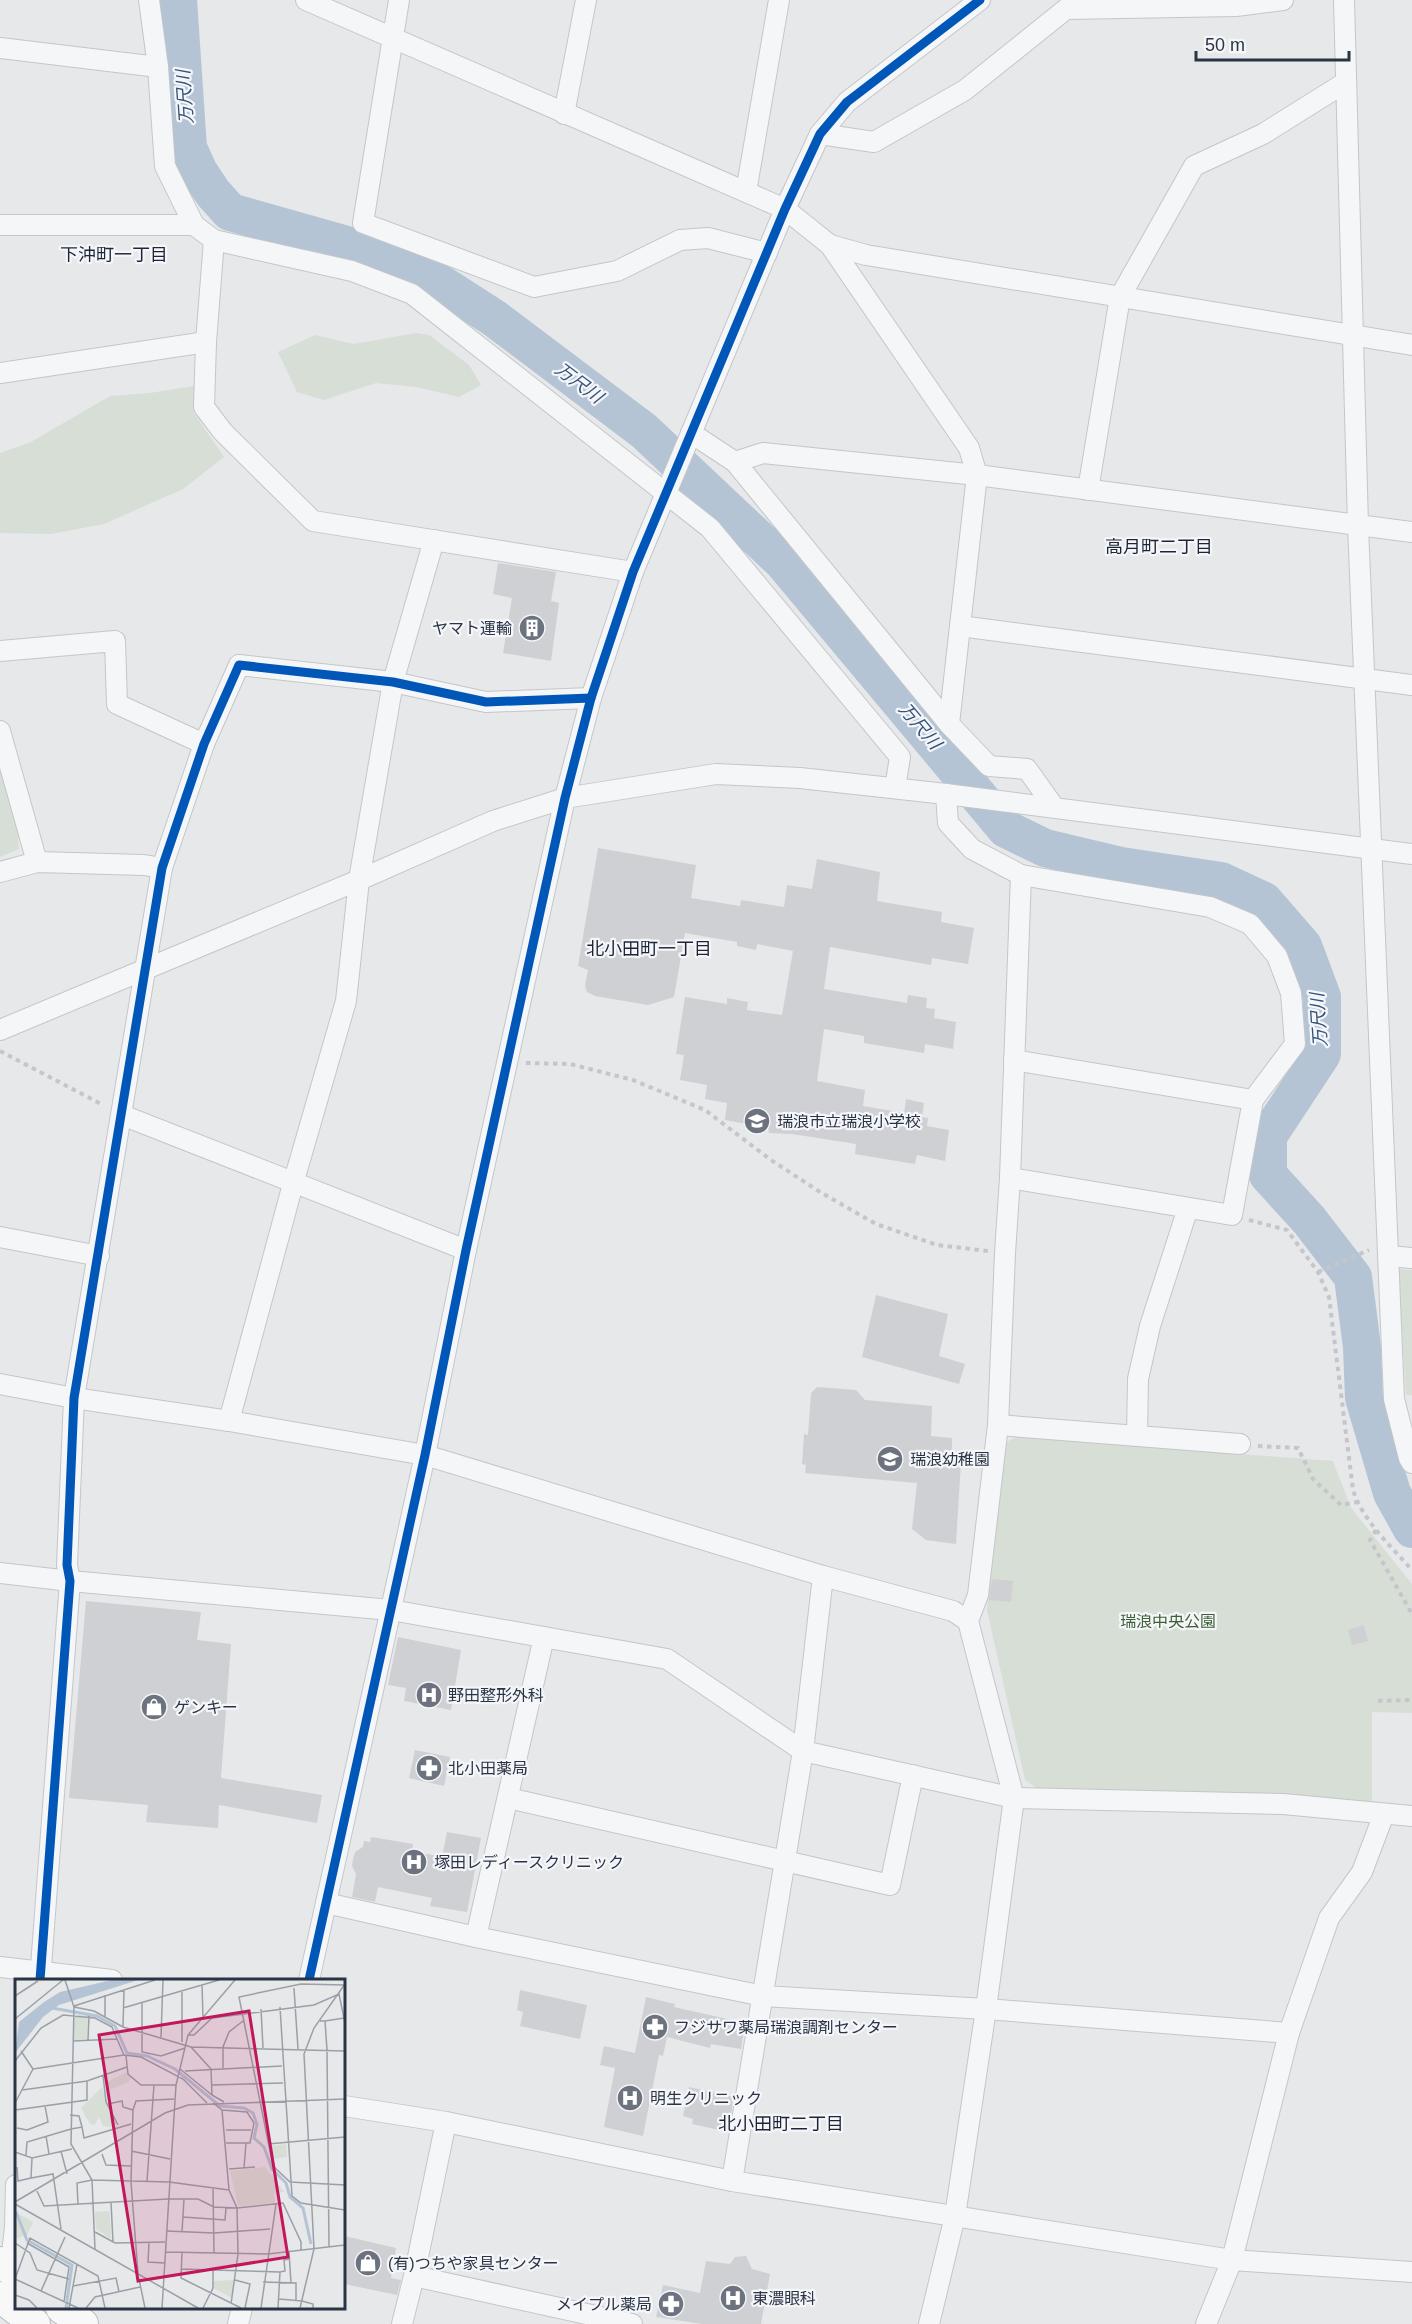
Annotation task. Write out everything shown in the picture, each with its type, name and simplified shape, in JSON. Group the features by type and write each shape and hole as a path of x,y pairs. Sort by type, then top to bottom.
{"highway":[{"path":"4,2308 35,2324"},
{"path":"64,2309 83,2324"}],"street":[{"path":"149,0 158,67 165,166 194,225 214,240 352,271 412,294 667,492 710,528 900,757 895,788"},
{"path":"306,0 785,209 830,245 969,448 977,475 950,724"},
{"path":"399,0 363,223 534,287 617,272 680,240 708,238 767,253"},
{"path":"564,114 586,0"},
{"path":"746,192 779,0"},
{"path":"309,1979 425,1455 466,1250 565,798 591,698 633,572 785,209 820,134 847,102 980,0"},
{"path":"820,134 874,142 965,90 1066,9 1236,6 1283,0"},
{"path":"1344,0 1358,526 1394,1399 1408,1458 1412,1463"},
{"path":"0,48 158,67"},
{"path":"1088,490 1120,297 1194,166 1263,134 1346,82"},
{"path":"0,225 194,225"},
{"path":"214,240 206,342 204,407 223,432 313,521 633,572"},
{"path":"830,245 866,255 1412,345"},
{"path":"0,373 206,342"},
{"path":"692,433 735,462 950,724 989,766 1027,770 1053,807"},
{"path":"735,462 763,453 977,475 1412,532"},
{"path":"229,1421 293,1184 346,1001 359,880 393,682 434,540"},
{"path":"960,626 1412,685"},
{"path":"0,651 115,641 117,704 204,744"},
{"path":"41,1977 70,1581 67,1565 74,1398 162,868 204,744 239,665 393,682 486,702 591,698"},
{"path":"0,731 37,862"},
{"path":"0,1030 359,880 493,820 565,798 716,774 800,778 895,788 1412,854"},
{"path":"946,794 948,823 972,849 1021,874 1210,907 1250,924 1277,956 1291,993 1295,1044 1253,1100 1232,1215 1010,1178"},
{"path":"0,872 37,862 144,865 162,868"},
{"path":"928,2324 955,2216 1014,1798 968,1621 978,1595 998,1425 1021,874"},
{"path":"1014,1060 1253,1100"},
{"path":"122,1115 466,1250"},
{"path":"1137,1437 1138,1379 1148,1337 1188,1208"},
{"path":"0,1237 99,1256"},
{"path":"1389,1256 1412,1258"},
{"path":"0,1384 425,1455 823,1576 953,1611 968,1621"},
{"path":"998,1425 1240,1444"},
{"path":"0,1573 391,1610 667,1659 803,1751 1014,1798 1282,1804 1412,1816"},
{"path":"732,2181 803,1751 823,1576"},
{"path":"476,1937 544,1637"},
{"path":"508,1798 890,1885 912,1775"},
{"path":"1206,2324 1232,2260 1289,2033 1329,1918 1362,1872 1384,1814"},
{"path":"326,1903 476,1937 763,1996 986,2009 1289,2033"},
{"path":"0,1967 41,1977 88,1979"},
{"path":"345,2106 446,2122 732,2181 1232,2260 1412,2272"},
{"path":"402,2324 446,2122"},
{"path":"9,2269 15,2228"},
{"path":"414,2276 632,2324"},
{"path":"238,2324 242,2309"}],"path":[{"path":"0,1051 122,1115"},
{"path":"507,1063 570,1064 633,1080 705,1110 771,1160 876,1224 937,1245 1005,1252"},
{"path":"1232,1215 1287,1230 1318,1272 1329,1297 1353,1490 1357,1502 1376,1530 1412,1570"},
{"path":"1318,1272 1362,1252"},
{"path":"1240,1444 1298,1448 1313,1479 1341,1505 1357,1502"},
{"path":"1376,1530 1370,1540 1412,1614"},
{"path":"1378,1701 1412,1700"}],"green space":[{"path":"416,333 429,335 469,365 481,385 459,397 416,387 376,383 324,400 297,392 278,352 315,335 354,344"},
{"path":"194,386 194,413 224,457 183,489 104,524 51,534 0,533 0,453 31,442 110,396"},
{"path":"0,762 16,809 19,849 0,857"},
{"path":"1398,1269 1412,1270 1412,1395 1406,1395"},
{"name":"瑞浪中央公園","path":"1015,1437 1333,1461 1351,1508 1412,1584 1412,1713 1372,1712 1372,1802 1270,1795 1041,1791 1025,1780 987,1610 1004,1444"}],"building":[{"name":"ヤマト運輸","path":"498,563 556,572 551,601 559,603 551,661 503,653 512,598 493,594"},
{"path":"598,848 696,865 691,898 740,906 741,900 784,907 787,885 812,889 817,859 880,872 877,901 942,912 941,922 974,928 968,964 932,958 931,965 830,947 824,989 907,1003 908,995 927,998 926,1008 935,1009 934,1018 956,1022 953,1049 925,1044 924,1053 864,1043 864,1036 824,1029 817,1081 865,1090 863,1106 904,1113 906,1099 924,1103 922,1117 928,1118 927,1126 949,1130 945,1161 917,1155 915,1164 855,1154 856,1144 792,1134 769,1133 768,1128 725,1120 727,1103 705,1099 707,1085 680,1080 684,1055 676,1054 685,997 727,1004 727,998 748,1002 747,1010 782,1015 793,951 757,944 756,950 737,946 737,942 685,933 674,997 648,1005 595,996 587,992 585,986 588,970 578,966"},
{"path":"876,1295 948,1314 939,1356 965,1364 959,1384 862,1357"},
{"path":"817,1387 856,1390 865,1400 932,1406 931,1436 952,1438 952,1461 961,1462 956,1544 926,1540 912,1529 917,1483 805,1473 806,1465 802,1464 804,1434 808,1435 811,1393"},
{"path":"992,1579 1013,1581 1011,1602 989,1600"},
{"path":"86,1601 201,1612 197,1640 231,1644 221,1778 322,1795 317,1823 219,1805 218,1828 146,1822 148,1805 69,1798"},
{"path":"1364,1625 1368,1641 1352,1645 1348,1630"},
{"name":"野田整形外科","path":"398,1637 461,1650 451,1710 404,1701 406,1688 388,1685"},
{"name":"北小田薬局","path":"415,1750 450,1757 444,1786 409,1778"},
{"name":"塚田レディースクリニック","path":"447,1832 481,1838 467,1912 430,1906 432,1898 378,1887 375,1902 352,1897 356,1874 352,1866 353,1859 355,1852 363,1847 364,1841 370,1842 371,1837 413,1844 412,1851 442,1857"},
{"path":"520,1990 587,2005 580,2039 520,2026 523,2012 517,2010"},
{"path":"646,1997 675,2004 674,2007 745,2023 741,2049 711,2044 710,2048 667,2037 663,2056 659,2055 643,2136 604,2127 615,2068 600,2065 604,2046 635,2053"},
{"path":"689,2087 734,2097 728,2132 692,2124 693,2119 683,2116"},
{"name":"(有)つちや家具センター","path":"345,2236 396,2248 391,2278 401,2280 397,2295 345,2284"},
{"name":"東濃眼科","path":"746,2256 752,2269 770,2274 761,2324 702,2324 656,2317 663,2285 700,2293 706,2261 730,2264 735,2257"}],"waterway":[{"name":"万尺川","path":"178,0 188,148 199,172 230,212 407,262 494,318 644,431 783,562 1006,829 1045,848 1121,866 1221,881 1264,901 1303,946 1322,997 1322,1054 1268,1136 1268,1175 1309,1220 1353,1277 1362,1347 1364,1398 1392,1493 1412,1529"}],"cycle path":[{"path":"309,1979 425,1455 466,1250 565,798 591,698 633,572 785,209 820,134 847,102 980,0"},
{"path":"40,1979 70,1581 67,1565 74,1398 162,868 204,744 239,665 393,682 486,702 591,698"}],"place":[{"name":"ヤマト運輸","path":"532,628"},
{"name":"瑞浪市立瑞浪小学校","path":"757,1121"},
{"name":"瑞浪幼稚園","path":"890,1459"},
{"name":"野田整形外科","path":"429,1695"},
{"name":"ゲンキー","path":"154,1707"},
{"name":"北小田薬局","path":"429,1768"},
{"name":"塚田レディースクリニック","path":"414,1862"},
{"name":"フジサワ薬局瑞浪調剤センター","path":"655,2027"},
{"name":"明生クリニック","path":"630,2098"},
{"name":"(有)つちや家具センター","path":"368,2263"},
{"name":"東濃眼科","path":"733,2298"},
{"name":"メイプル薬局","path":"671,2304"}],"district":[{"name":"下沖町一丁目","path":"114,255"},
{"name":"高月町二丁目","path":"1159,547"},
{"name":"北小田町一丁目","path":"649,949"},
{"name":"北小田町二丁目","path":"781,2124"}]}
